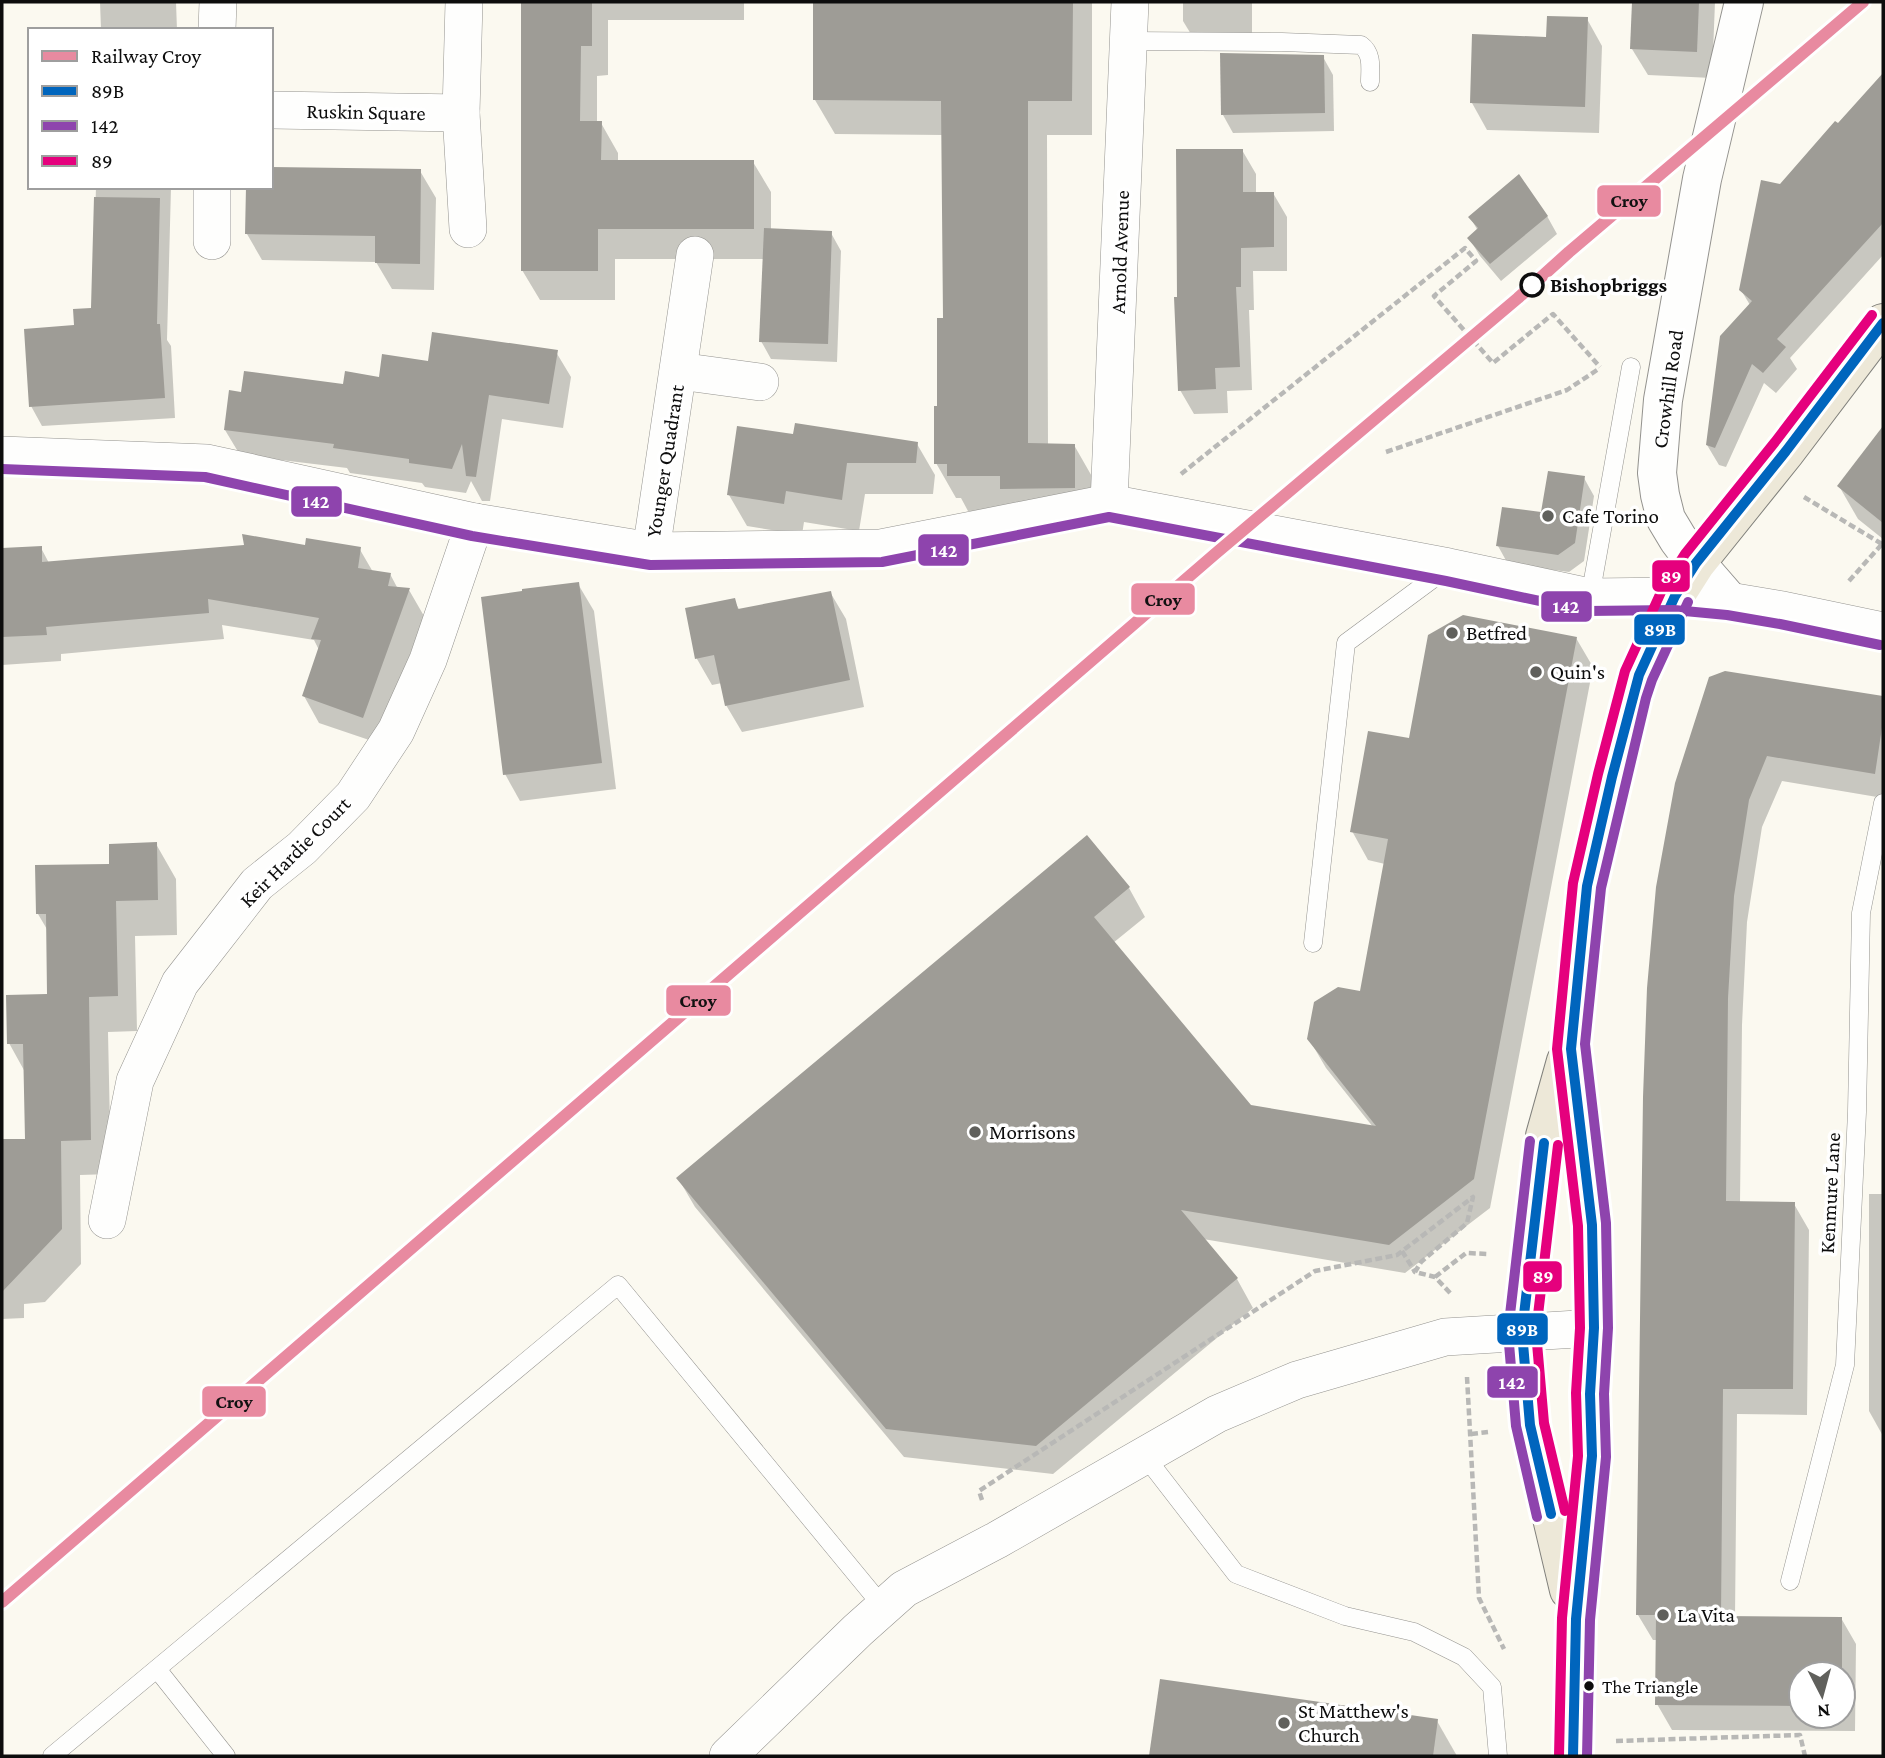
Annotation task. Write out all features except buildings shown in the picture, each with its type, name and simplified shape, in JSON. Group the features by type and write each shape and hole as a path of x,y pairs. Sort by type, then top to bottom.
{"main road":[{"path":"1577,1619 1530,1425 1522,1332 1545,1136 1571,1044 1587,886 1600,827 1639,675 1675,596 1696,563 1883,323"},
{"path":"1571,1044 1592,1225 1594,1328 1590,1394 1592,1456 1577,1619 1572,1749"}],"street":[{"path":"217,28 218,2"},
{"path":"464,2 461,113 468,229"},
{"name":"Arnold Avenue","path":"1123,506 1130,2"},
{"name":"Crowhill Road","path":"1729,601 1696,563 1666,519 1657,473 1664,400 1702,179 1744,2"},
{"name":"Ruskin Square","path":"273,110 461,113"},
{"path":"212,189 212,241"},
{"name":"Younger Quadrant","path":"651,551 695,256"},
{"name":"Younger Quadrant","path":"679,371 760,382"},
{"path":"2,455 206,463 475,522 651,551 881,548 1123,506 1449,567 1590,597 1675,596 1729,601 1883,631"},
{"name":"Keir Hardie Court","path":"107,1220 135,1081 180,983 257,884 302,848 353,796 396,731 428,660 475,522"},
{"path":"728,1756 904,1589 997,1540 1217,1413 1297,1380 1445,1337 1594,1328"}],"lane":[{"path":"1129,41 1361,45 1367,49 1370,59 1370,82"},
{"path":"1590,597 1631,367"},
{"path":"1313,943 1346,643 1449,567"},
{"name":"Kenmure Lane","path":"1790,1581 1845,1365 1857,1112 1861,913 1883,803"},
{"path":"52,1756 618,1285 884,1608"},
{"path":"1144,1455 1236,1574 1345,1616 1414,1632 1464,1657 1492,1687 1498,1756"},
{"path":"157,1669 226,1756"}],"path":[{"path":"1123,506 1465,248 1476,261 1434,296 1493,363 1553,314 1600,368 1567,390 1386,452"},
{"path":"1767,474 1882,544 1883,542"},
{"path":"1402,1251 1415,1272"},
{"path":"1572,1749 1800,1735 1805,1756"}],"rail line":[{"name":"Croy","path":"2,1602 1215,554 1863,2"}],"transit line":[{"name":"89","path":"1559,1756 1562,1618 1578,1456 1578,1226 1557,1049 1573,883 1625,671 1662,590 1685,554 1872,315"},
{"name":"89B","path":"1573,1756 1576,1619 1592,1456 1592,1225 1571,1049 1587,886 1639,675 1675,596 1696,563 1786,451 1883,323"},
{"name":"142","path":"2,469 205,477 472,536 650,565 882,562 1109,517 1446,581 1587,611 1674,610 1727,615 1880,645"},
{"name":"142","path":"1587,1756 1590,1620 1606,1457 1604,1394 1608,1328 1606,1223 1585,1044 1601,888 1646,698 1688,602"},
{"name":"142","path":"1530,1141 1508,1332 1516,1426 1537,1517"},
{"name":"89B","path":"1544,1143 1522,1332 1530,1425 1551,1514"},
{"name":"89","path":"1558,1145 1536,1332 1544,1423 1565,1511"}],"place":[{"name":"Bishopbriggs","path":"1532,285"},
{"name":"Cafe Torino","path":"1548,516"},
{"name":"Betfred","path":"1452,633"},
{"name":"Quin's","path":"1536,672"},
{"name":"Morrisons","path":"975,1132"},
{"name":"La Vita","path":"1663,1615"},
{"name":"The Triangle","path":"1589,1686"},
{"name":"St Matthew's Church","path":"1284,1723"}]}
